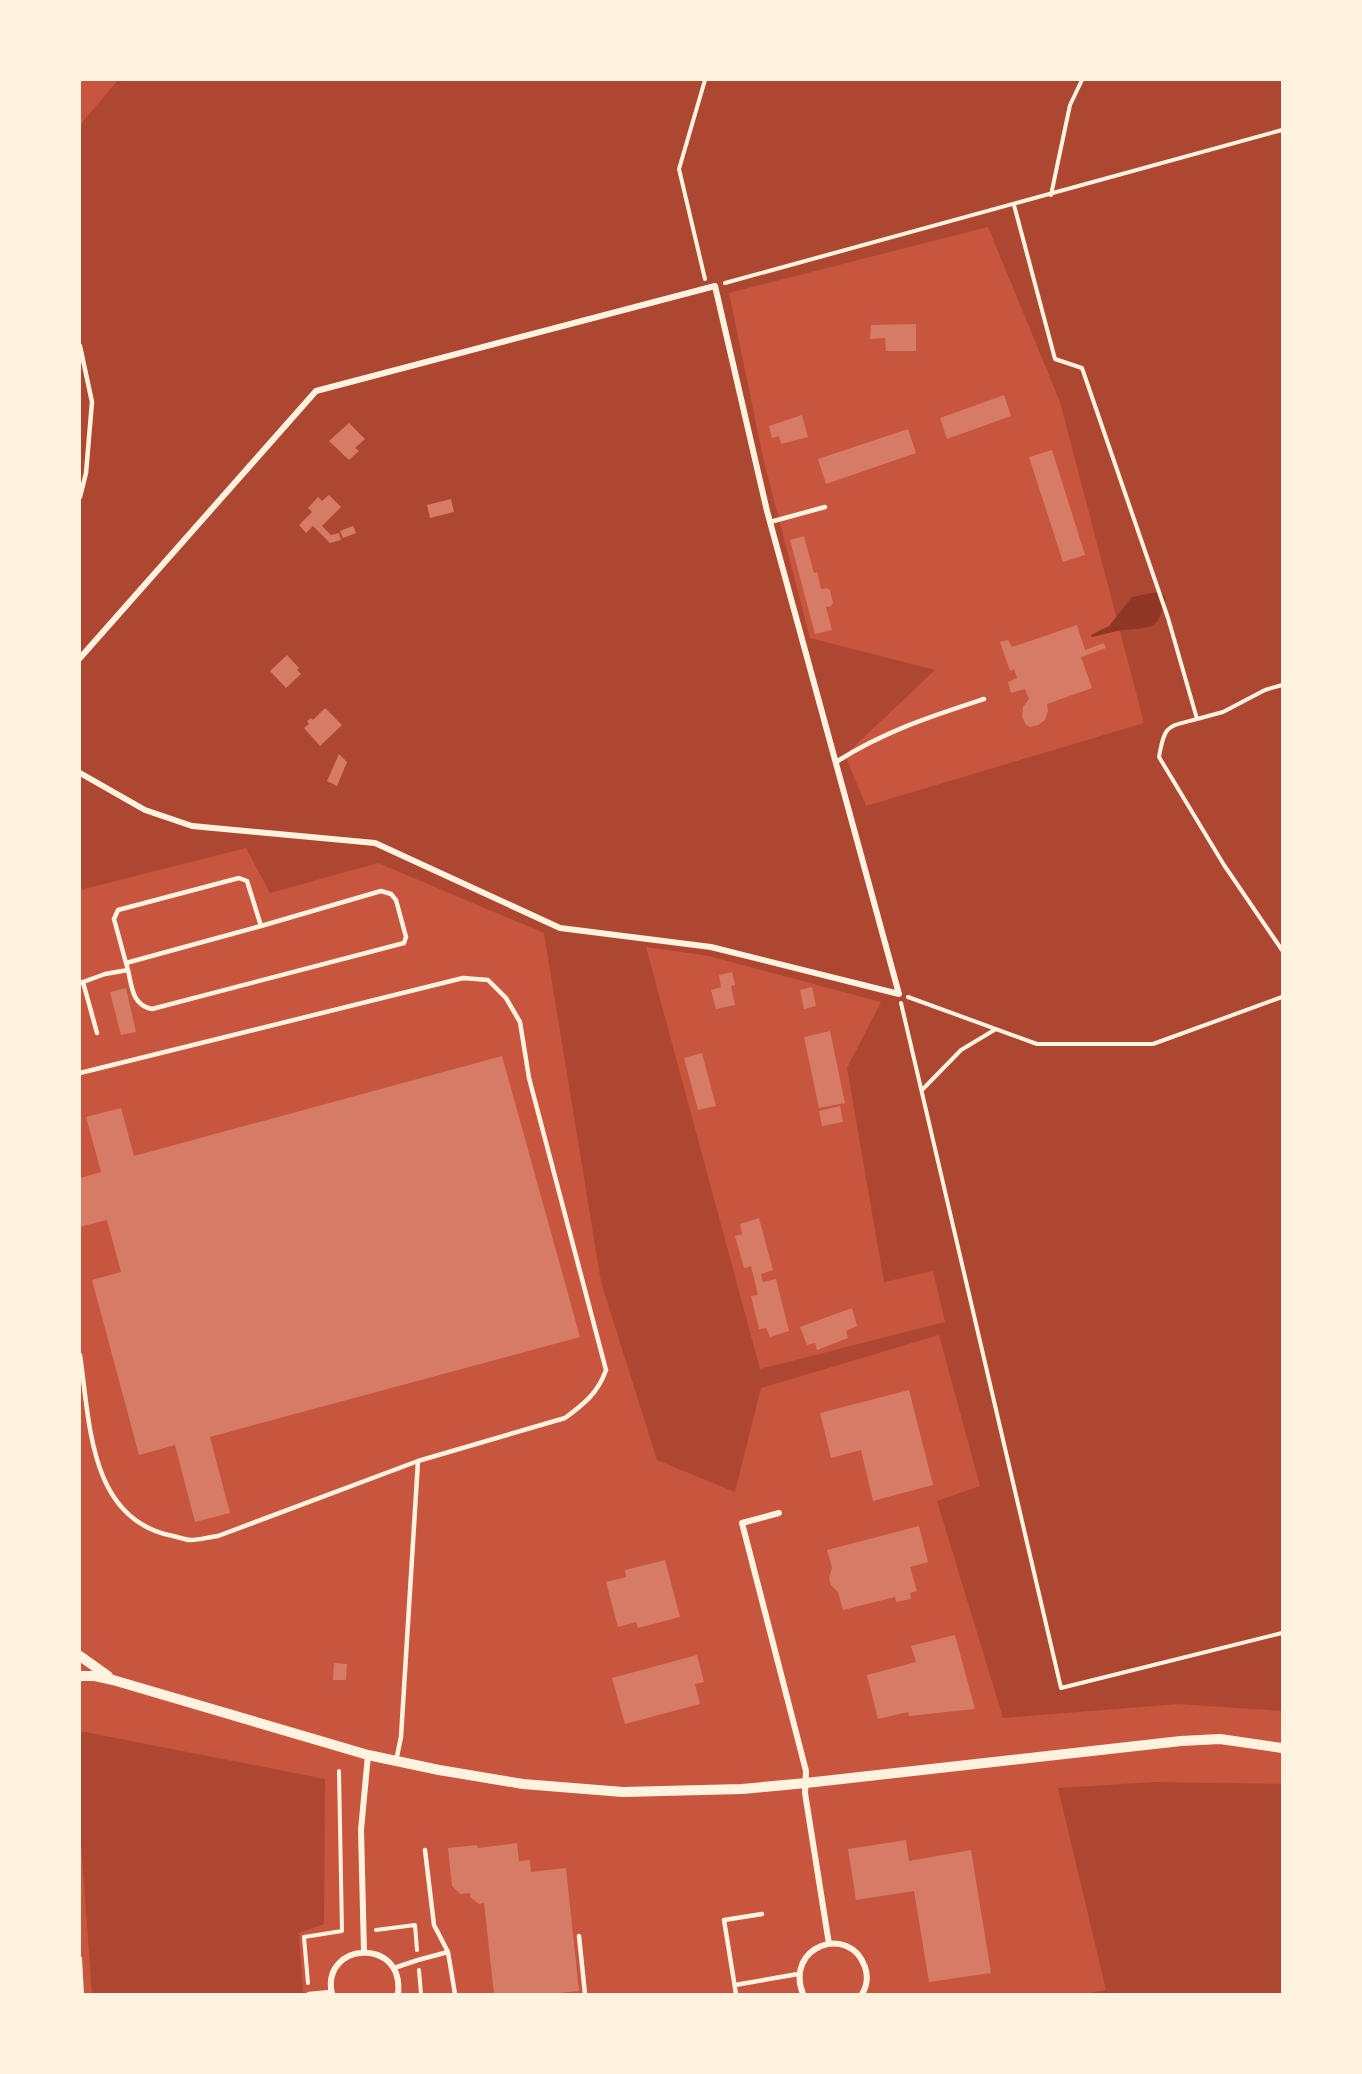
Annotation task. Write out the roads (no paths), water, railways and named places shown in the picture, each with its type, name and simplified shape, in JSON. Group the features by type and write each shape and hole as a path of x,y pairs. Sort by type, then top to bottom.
{"street":[{"path":"80,658 316,391 711,287 767,511 899,994 711,947 560,928 375,843 192,826 145,810 80,773"},
{"path":"779,1513 742,1524 804,1765 805,1793 829,1944"},
{"path":"80,1656 113,1680"},
{"path":"80,1676 95,1676 113,1680 368,1755 396,1761 523,1784 623,1792 742,1789 1181,1741 1220,1739 1282,1748"},
{"path":"364,1952 361,1830 368,1755"},
{"path":"803,1995 798,1974 805,1958 812,1951 829,1944 848,1948 863,1962 867,1981 862,1995"},
{"path":"332,1993 331,1982 339,1964 355,1953 364,1952 381,1956 394,1968 399,1985 398,1995"}],"lane":[{"path":"80,346 92,402 86,473 80,497"},
{"path":"770,522 825,507"},
{"path":"836,762 868,742 917,720 984,699"},
{"path":"126,963 261,926 381,891 391,894 396,900 406,937 404,943 152,1009 144,1008 135,999 114,919 118,910 240,878 247,881 261,926"},
{"path":"97,1033 81,983 105,974 128,970"},
{"path":"80,1073 463,978 488,980 506,998 520,1022 529,1078 606,1370 601,1385 566,1419 418,1461 218,1536 191,1540 158,1534 133,1521 113,1499 103,1477 94,1447 80,1355"},
{"path":"396,1761 401,1737 418,1461"},
{"path":"425,1850 434,1925 448,1952 455,1995"},
{"path":"736,1995 724,1920 762,1914"},
{"path":"579,1936 585,1995"},
{"path":"394,1968 448,1952"},
{"path":"735,1985 798,1974"},
{"path":"309,1995 332,1993"}]}
